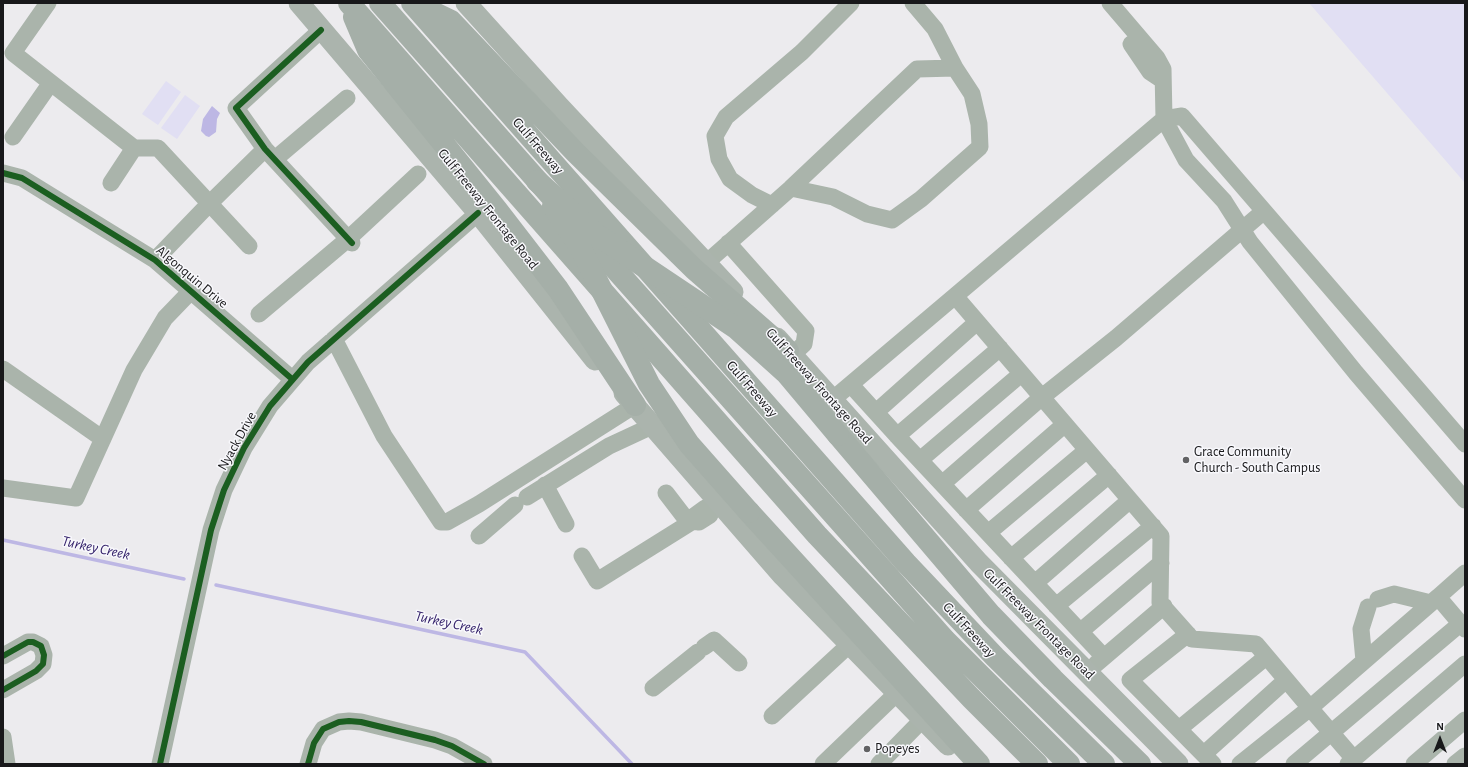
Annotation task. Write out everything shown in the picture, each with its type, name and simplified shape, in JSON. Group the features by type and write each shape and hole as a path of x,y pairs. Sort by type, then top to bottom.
{"highway":[{"path":"349,3 368,50 497,210 558,289 634,405"},
{"path":"349,3 817,535 971,698 1038,764"},
{"name":"Gulf Freeway","path":"380,3 940,634 1069,764"},
{"path":"413,3 451,21 576,153 689,264 790,353"},
{"name":"Gulf Freeway","path":"413,3 906,562 995,657 1104,764"},
{"path":"537,181 597,235 736,328 786,373 991,615 1053,679 1140,764"},
{"path":"537,181 581,249 649,384 689,444 978,764"}],"main road":[{"name":"Gulf Freeway Frontage Road","path":"299,3 478,213 593,358 652,426 715,506 966,764"},
{"name":"Gulf Freeway Frontage Road","path":"466,3 559,106 790,353 979,564 1178,764"}],"street":[{"path":"48,3 13,53 50,84 134,148 158,148 249,246"},
{"path":"772,205 752,195 730,179 718,159 715,136 726,117 796,57 851,3"},
{"path":"791,188 833,197 867,214 892,220 921,199 980,147 979,124 972,94 955,68 935,29 913,3"},
{"path":"1096,3 1140,54 1150,72 1162,80"},
{"path":"1110,3 1156,58 1163,69 1162,80 1164,119 1186,160 1224,201 1250,242 1356,373 1462,489"},
{"path":"321,30 236,108 270,154 350,241"},
{"path":"706,263 791,188 918,69 955,68"},
{"path":"13,137 50,84"},
{"path":"155,260 210,203 270,154 346,98"},
{"path":"832,400 1164,119 1182,116 1465,444"},
{"path":"111,183 134,148"},
{"name":"Algonquin Drive","path":"3,173 22,178 155,260 292,379"},
{"path":"259,314 350,241 418,174"},
{"path":"942,484 1042,397 1116,338 1264,211"},
{"name":"Nyack Drive","path":"160,764 211,530 224,490 233,469 256,428 270,406 292,379 334,339 478,213"},
{"path":"728,243 806,331 804,344 790,353"},
{"path":"3,488 76,498 134,370 165,318 191,290"},
{"path":"955,296 1161,536 1160,603 1192,639 1256,644 1331,732 1351,762 1465,664"},
{"path":"876,412 977,322"},
{"path":"334,339 384,436 441,522 447,522 479,504 634,405"},
{"path":"897,436 1000,348"},
{"path":"3,369 103,438"},
{"path":"920,460 1021,374"},
{"path":"851,385 1104,657"},
{"path":"966,510 1065,424"},
{"path":"479,536 521,501 545,485 609,446 652,426"},
{"path":"988,533 1087,450"},
{"path":"1011,558 1109,475"},
{"path":"545,485 566,524"},
{"path":"666,493 691,522"},
{"path":"1035,583 1130,500"},
{"path":"582,556 597,581 691,522 694,516 705,508 715,506"},
{"path":"1056,606 1153,526"},
{"path":"1080,632 1161,562"},
{"path":"1240,764 1310,708 1465,573"},
{"path":"1294,764 1331,732 1463,626 1435,600 1394,594 1373,603 1361,629 1364,661"},
{"path":"1087,672 1164,606"},
{"path":"1112,697 1130,680 1188,634"},
{"path":"653,688 714,640 739,663"},
{"path":"3,656 28,642 33,642 41,646 44,655 42,664 36,671 3,690"},
{"path":"772,716 850,644"},
{"path":"1179,729 1266,657"},
{"path":"1130,680 1208,759 1286,680"},
{"path":"828,761 897,693"},
{"path":"880,761 923,719"},
{"path":"1414,764 1465,720"},
{"path":"308,764 318,735 327,726 339,722 361,722 424,736 452,746 484,764"},
{"path":"3,737 7,764"},
{"path":"1455,764 1465,756"}],"shaded area":[{"path":"1309,3 1465,3 1465,183"},
{"path":"166,81 181,92 158,125 142,114"},
{"path":"185,95 200,106 177,139 161,128"},
{"path":"212,106 220,113 217,119 216,132 209,137 201,131 203,119"}],"waterway":[{"name":"Turkey Creek","path":"3,540 184,579"},
{"name":"Turkey Creek","path":"216,585 525,652 632,764"}],"cycle path":[{"path":"321,30 236,108 265,149 352,243"},
{"path":"3,173 22,178 155,260 292,379"},
{"path":"160,764 211,530 224,490 244,448 270,406 308,362 478,213"},
{"path":"3,656 28,642 33,642 41,646 44,655 43,664 36,671 3,690"},
{"path":"308,764 314,743 323,729 339,722 349,721 361,722 435,740 452,746 484,764"}],"place":[{"name":"Grace Community Church - South Campus","path":"1186,460"},
{"name":"Popeyes","path":"867,749"}]}
